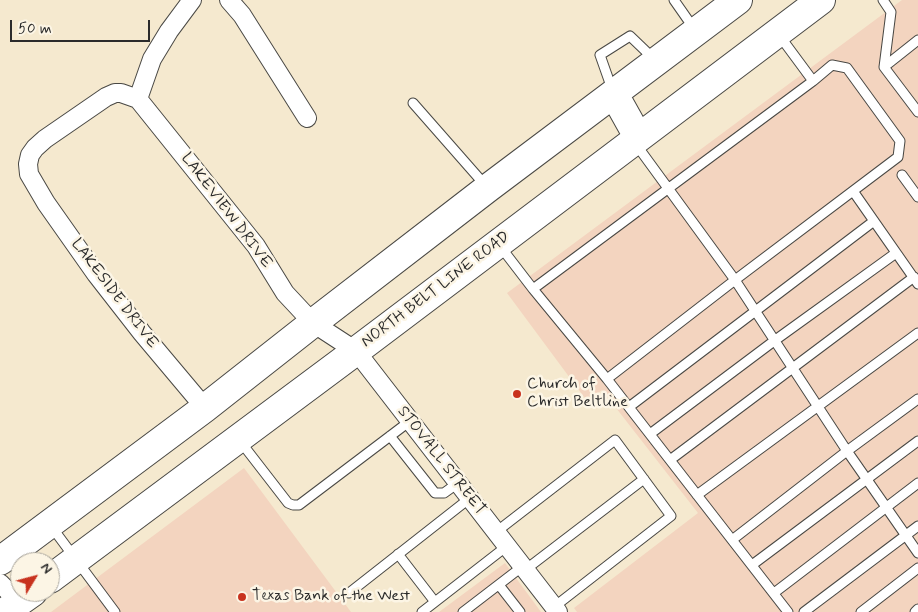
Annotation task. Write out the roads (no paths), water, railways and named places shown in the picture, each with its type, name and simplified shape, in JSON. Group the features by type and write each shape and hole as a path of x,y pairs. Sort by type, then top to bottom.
{"main road":[{"path":"0,561 205,408 488,188 738,0"},
{"name":"NORTH BELT LINE ROAD","path":"60,572 821,0"},
{"path":"614,94 636,139"}],"street":[{"path":"229,0 242,15 307,118"},
{"path":"138,99 152,59 183,2"},
{"name":"LAKESIDE DRIVE","path":"138,99 121,93 115,93 106,97 35,148 30,155 28,164 29,174 46,203 96,274 142,334 205,408"},
{"name":"LAKEVIEW DRIVE","path":"138,99 256,246 284,293 313,323"},
{"name":"STOVALL STREET","path":"313,323 356,351 556,610"},
{"path":"0,582 10,593"}],"lane":[{"path":"674,0 696,32"},
{"path":"883,0 891,12 884,67 918,112"},
{"path":"777,33 813,81"},
{"path":"614,94 600,55 630,36 657,62"},
{"path":"884,67 918,40"},
{"path":"533,289 832,65 847,68 900,141 898,157 734,280 607,379"},
{"path":"413,103 488,188"},
{"path":"636,139 668,189 734,280 847,451 918,553"},
{"path":"902,175 918,196"},
{"path":"670,460 792,368 916,280 853,191"},
{"path":"629,407 874,221"},
{"path":"498,243 607,379 788,612"},
{"path":"650,434 774,340 896,253"},
{"path":"697,495 918,332"},
{"path":"732,540 918,399"},
{"path":"238,439 288,503 299,505 410,421"},
{"path":"390,436 435,493 444,493 458,483"},
{"path":"422,612 501,539 615,440 670,516 556,610"},
{"path":"752,565 918,442"},
{"path":"463,612 644,479"},
{"path":"774,593 918,483"},
{"path":"349,593 470,498"},
{"path":"49,524 115,612"},
{"path":"804,612 918,526"},
{"path":"398,554 435,602"},
{"path":"861,612 918,568"},
{"path":"499,585 520,612"},
{"path":"915,612 918,609"}],"place":[{"name":"Church of Christ Beltline","path":"517,394"},
{"name":"Texas Bank of the West","path":"242,597"}]}
